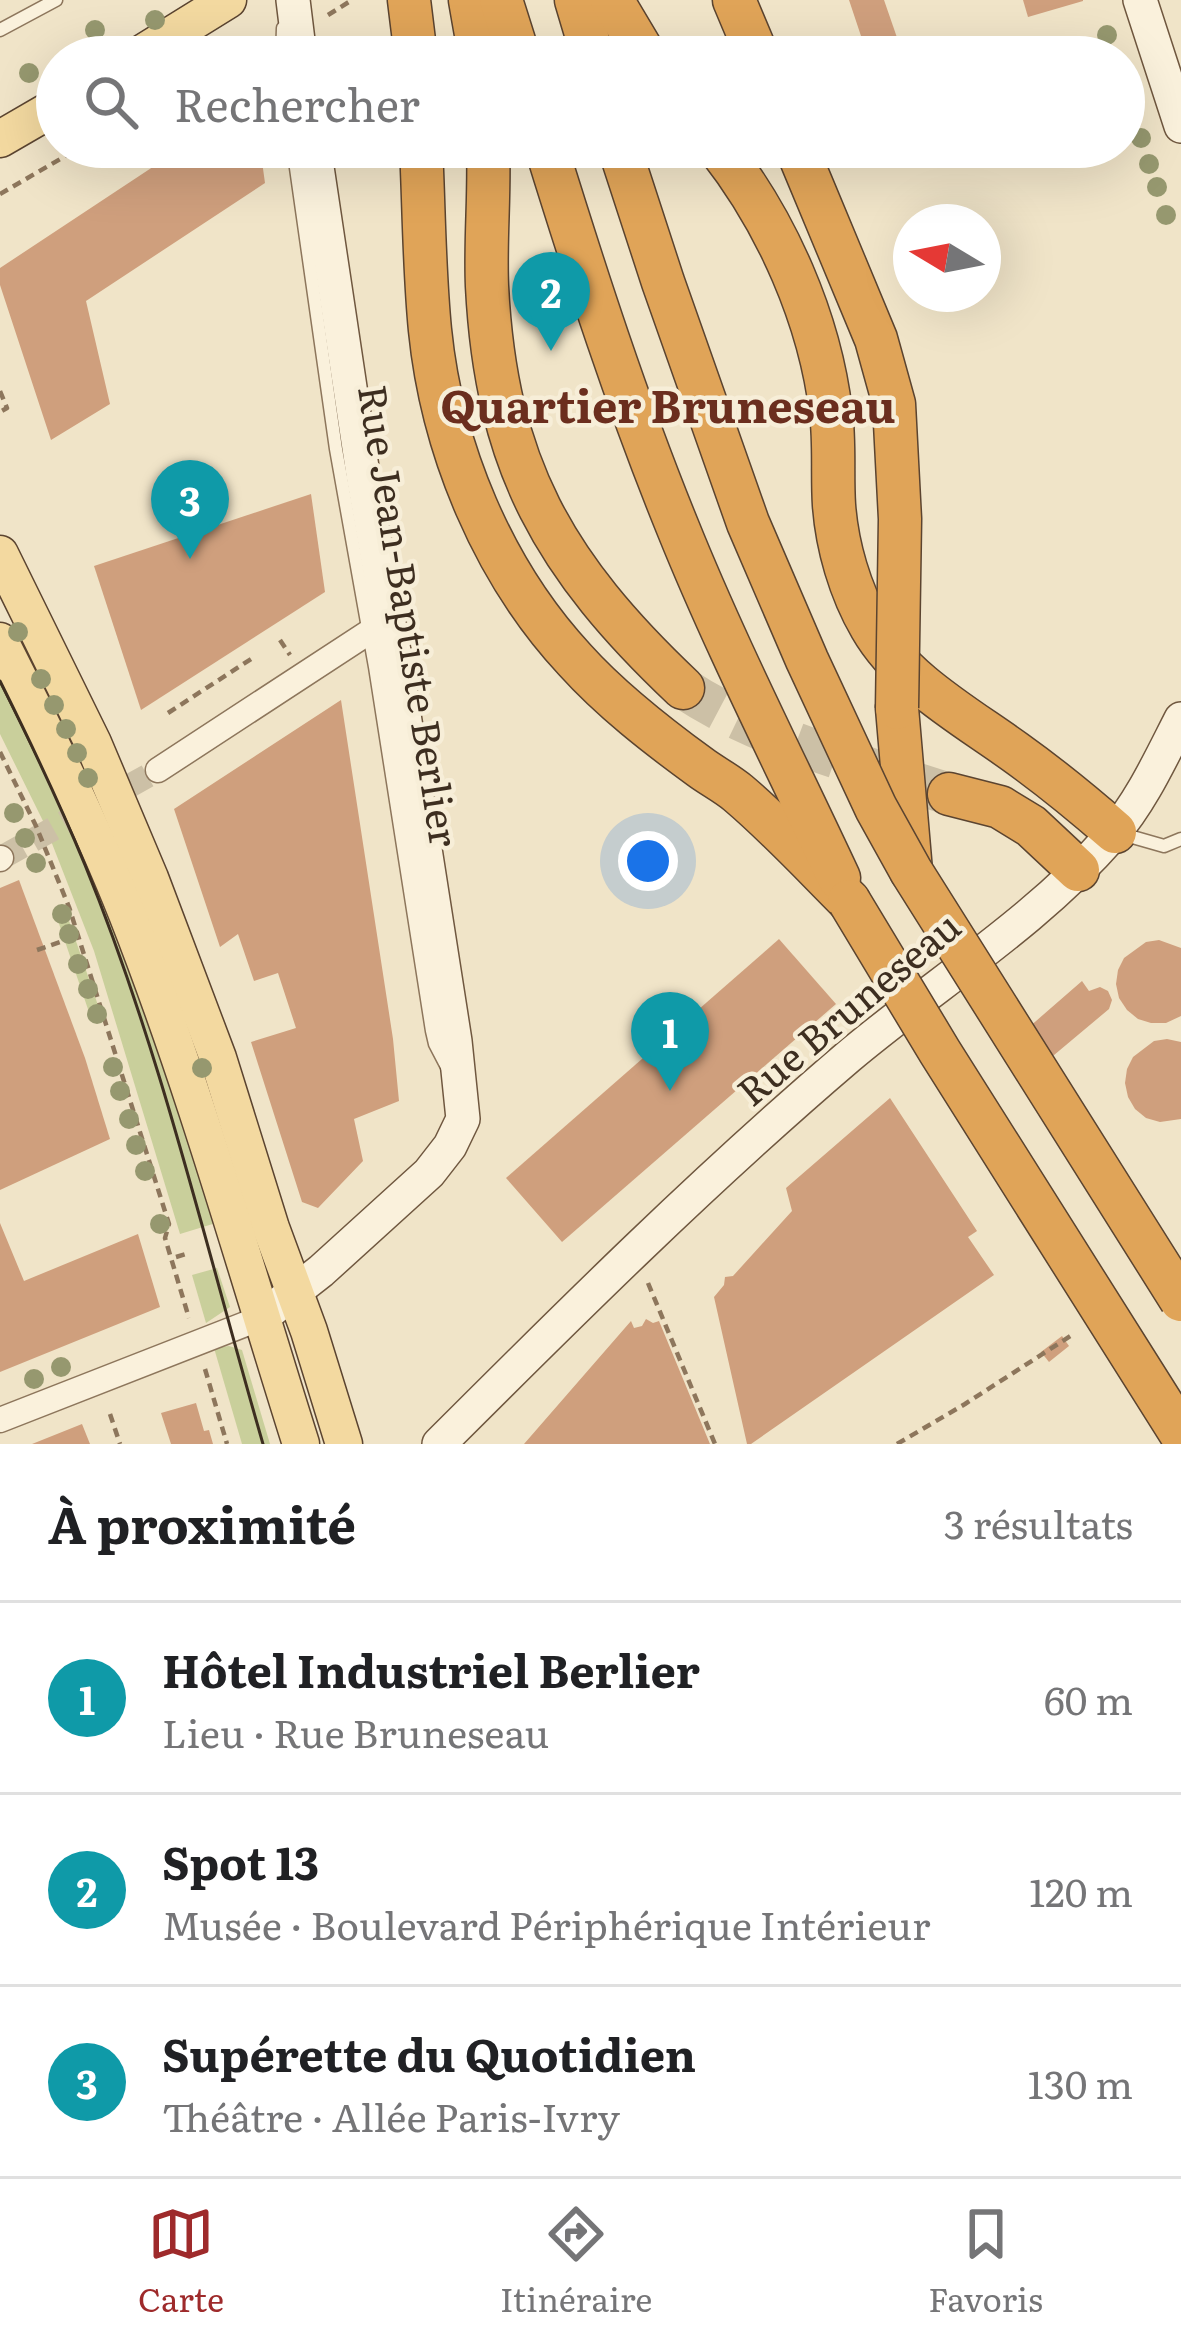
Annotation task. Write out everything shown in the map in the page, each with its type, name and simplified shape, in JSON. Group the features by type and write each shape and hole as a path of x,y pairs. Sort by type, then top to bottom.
{"highway":[{"path":"409,0 413,36"},
{"path":"470,0 495,36"},
{"path":"576,0 587,36"},
{"path":"612,0 633,36"},
{"path":"734,0 749,36"},
{"path":"423,168 430,331 438,381 474,502 506,568 575,661 625,708 737,792 849,901"},
{"path":"489,168 490,326 494,375 511,442 531,494 569,560 609,612 683,688"},
{"path":"553,168 604,332 678,528 734,659 849,901 1181,1434"},
{"path":"626,168 748,523 866,787 910,871 1181,1300"},
{"path":"734,168 776,236 823,361 832,417 837,535 870,626 887,650 931,691 1115,832"},
{"path":"805,168 876,339 894,404 900,519 897,729 910,871"},
{"path":"949,794 1000,807 1030,826 1078,870"}],"main road":[{"path":"170,36 228,0"},
{"path":"1140,0 1174,78 1181,126"},
{"path":"0,139 36,118"},
{"name":"Rue Jean-Baptiste Berlier","path":"261,1318 430,1173 463,1119 378,626 364,481 317,168"},
{"path":"0,554 133,833 218,1058 344,1444"},
{"path":"0,641 127,914 194,1105 301,1444"},
{"name":"Rue Bruneseau","path":"439,1444 632,1252 848,1057 1025,919 1078,870 1170,766 1181,718"}],"street":[{"path":"158,770 378,626"},
{"path":"0,1420 261,1318"}],"lane":[{"path":"0,30 56,0"},
{"name":"Rue Jean-Baptiste Berlier","path":"296,168 336,449 378,626"},
{"path":"1115,832 1164,846 1181,838"}],"path":[{"path":"302,18 352,0"},
{"path":"0,194 45,168"},
{"path":"0,391 7,408 0,412"},
{"path":"168,713 251,658"},
{"path":"0,752 52,865 98,995 169,1224 165,1238 193,1329"},
{"path":"37,950 60,943"},
{"path":"176,1257 186,1254"},
{"path":"661,1315 715,1444"},
{"path":"897,1444 1083,1328"},
{"path":"200,1353 227,1444"},
{"path":"110,1414 120,1444"}],"green space":[{"path":"0,670 123,941 216,1223 180,1234 94,951 44,823 0,734"},
{"path":"65,909 102,1017 92,1021 55,912"},
{"path":"217,1268 230,1307 206,1323 192,1275"},
{"path":"214,1348 242,1350 270,1444 242,1444"}],"building":[{"path":"849,0 884,0 896,36 861,36"},
{"path":"1023,0 1083,0 1083,1 1028,17"},
{"path":"151,168 263,168 265,183 86,301 110,404 51,440 0,285 0,268"},
{"path":"311,494 325,592 141,710 94,566"},
{"path":"341,700 399,1101 354,1119 363,1161 318,1208 302,1202 251,1042 296,1028 278,973 254,981 238,934 220,947 174,809"},
{"path":"19,880 110,1139 0,1190 0,888"},
{"path":"779,939 836,1004 562,1242 506,1178"},
{"path":"1159,940 1181,948 1181,1016 1151,1023 1127,1010 1116,984 1124,958 1146,942"},
{"path":"1082,981 1089,991 1100,987 1108,991 1109,1009 1029,1076 1005,1048"},
{"path":"1154,1041 1181,1042 1181,1119 1160,1122 1135,1109 1125,1083 1133,1057"},
{"path":"890,1098 977,1231 968,1237 994,1275 747,1444 714,1297 725,1277 733,1276 792,1211 786,1188"},
{"path":"0,1223 24,1281 138,1234 160,1307 0,1372"},
{"path":"646,1319 659,1321 710,1444 524,1444 631,1321 634,1328"},
{"path":"1062,1336 1069,1346 1049,1362 1041,1352"},
{"path":"196,1403 213,1444 171,1444 161,1413"},
{"path":"82,1424 90,1444 32,1444"}],"tunnel":[{"path":"683,688 778,736 949,794"},
{"path":"1,858 158,770"}],"tram line":[{"path":"0,681 75,841 137,1007 263,1444"}],"place":[{"name":"Spot 13","path":"551,351"},
{"name":"Supérette du Quotidien","path":"190,559"},
{"name":"Hôtel Industriel Berlier","path":"670,1091"}],"district":[{"name":"Quartier Bruneseau","path":"668,407"}]}
